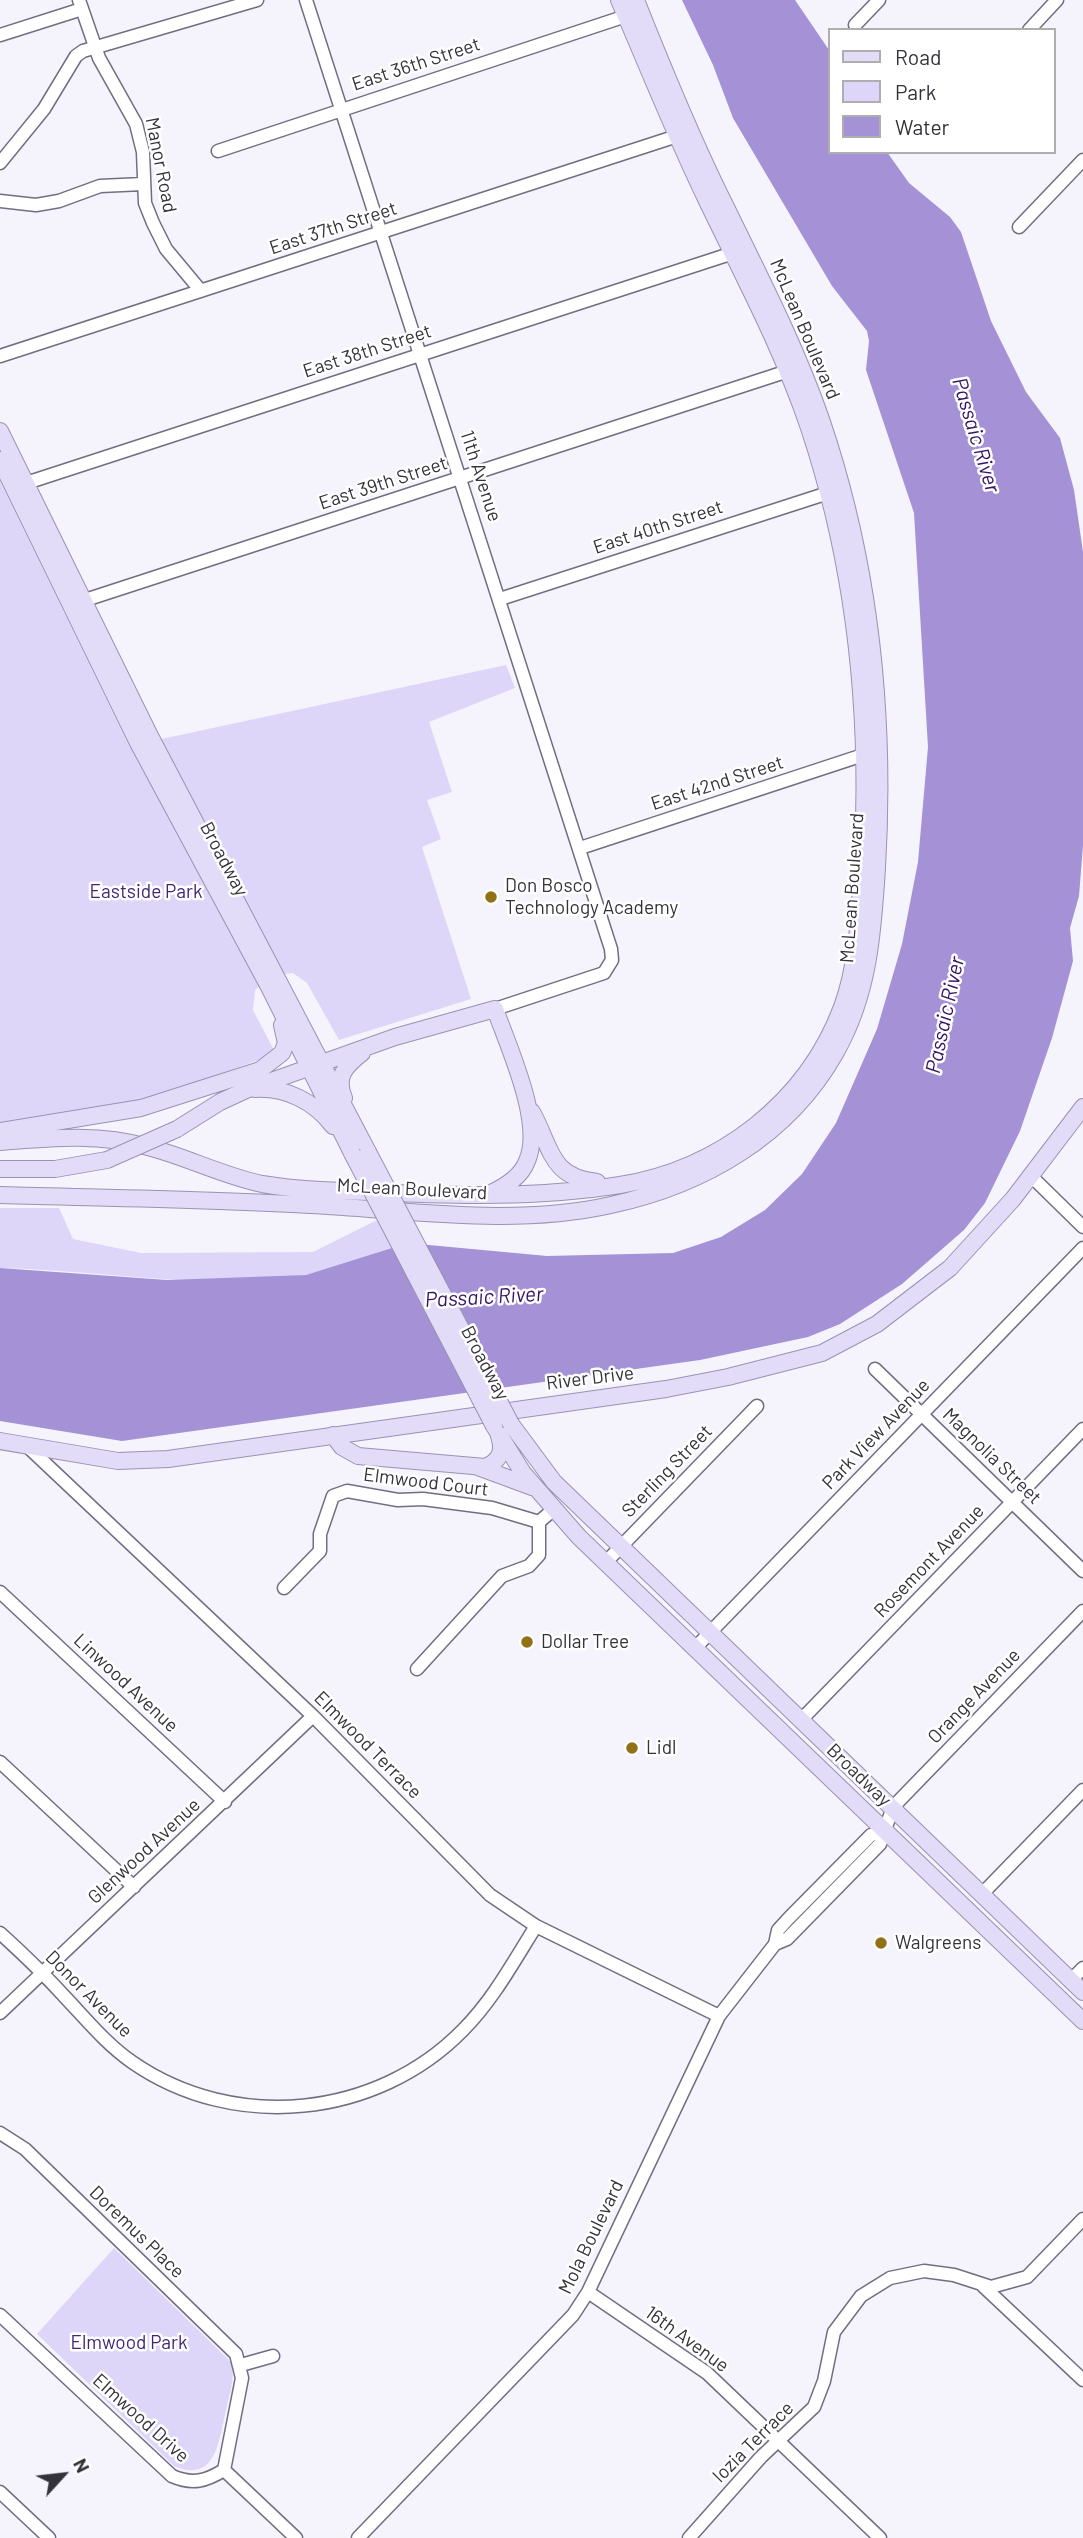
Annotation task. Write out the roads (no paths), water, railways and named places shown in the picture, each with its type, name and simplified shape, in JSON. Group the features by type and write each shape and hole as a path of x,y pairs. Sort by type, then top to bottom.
{"main road":[{"name":"McLean Boulevard","path":"0,1142 95,1137 149,1147 226,1174 276,1186 486,1195 624,1184 681,1169 734,1141 779,1105 824,1045 841,1010 856,951 866,754 855,617 828,493 788,371 677,136 619,0"},
{"name":"McLean Boulevard","path":"0,1195 293,1203 501,1216 550,1215 591,1209 677,1185 742,1153 795,1108 837,1051 854,1014 866,976 873,926 878,835 878,705 860,566 834,459 808,383 777,310 707,167 636,0"},
{"name":"Broadway","path":"0,431 19,485 76,603 137,741 274,984 540,1494 606,1562 1083,2021"},
{"name":"Broadway","path":"0,460 19,485"},
{"path":"0,1130 141,1108 270,1065 282,1053 286,1043 274,984"},
{"path":"0,1170 55,1169 107,1160 177,1129 220,1102 246,1090 315,1064 495,1009 526,1101 551,1156 565,1172 584,1181 624,1184"},
{"path":"360,1152 340,1088 341,1075 348,1064 374,1045"},
{"path":"246,1090 279,1091 305,1101 328,1119 360,1152"},
{"path":"486,1195 510,1183 527,1162 531,1133 526,1101"},
{"name":"River Drive","path":"0,1441 118,1461 168,1459 666,1389 728,1377 822,1353 877,1324 933,1283 982,1236 1083,1107"},
{"name":"Broadway","path":"503,1425 554,1482 1083,1992"},
{"path":"478,1467 493,1464 501,1452 503,1425"},
{"path":"333,1435 342,1447 358,1456 478,1467 524,1483 540,1494"}],"street":[{"path":"0,163 44,109 76,56 94,48 257,0"},
{"name":"11th Avenue","path":"306,0 611,949 610,966 599,975 495,1009"},
{"path":"855,25 879,0"},
{"path":"1031,28 1057,0"},
{"path":"0,36 81,5"},
{"name":"Manor Road","path":"81,5 94,48 136,124 143,152 145,203 166,249 201,291"},
{"name":"East 36th Street","path":"218,151 626,16"},
{"name":"East 37th Street","path":"0,356 677,136"},
{"path":"1019,227 1083,160"},
{"path":"0,201 36,205 59,201 100,186 143,184"},
{"name":"East 38th Street","path":"19,485 733,253"},
{"name":"East 39th Street","path":"76,603 788,371"},
{"name":"East 40th Street","path":"500,600 828,493"},
{"name":"East 42nd Street","path":"580,848 866,754"},
{"path":"1031,1176 1083,1227"},
{"name":"Park View Avenue","path":"695,1647 1083,1248"},
{"name":"Magnolia Street","path":"875,1369 1083,1571"},
{"name":"Sterling Street","path":"606,1562 757,1406"},
{"name":"Rosemont Avenue","path":"802,1719 1083,1429"},
{"name":"Elmwood Terrace","path":"28,1447 313,1716 490,1895 536,1926 719,2016"},
{"name":"Elmwood Court","path":"284,1588 320,1551 320,1534 333,1496 347,1491 398,1500 423,1499 492,1508 539,1522"},
{"path":"417,1669 502,1576 529,1566 539,1556 539,1522 554,1509"},
{"name":"Linwood Avenue","path":"0,1592 225,1802"},
{"name":"Orange Avenue","path":"893,1807 1083,1611"},
{"name":"Glenwood Avenue","path":"0,2013 313,1716"},
{"path":"0,1762 134,1887"},
{"path":"982,1894 1083,1790"},
{"path":"886,1830 893,1807"},
{"name":"Mola Boulevard","path":"358,2538 554,2337 588,2292 719,2016 775,1944 778,1930 871,1835 886,1830"},
{"name":"Donor Avenue","path":"0,1933 111,2046 152,2074 188,2091 227,2103 277,2108 352,2097 378,2088 425,2062 463,2030 481,2010 536,1926"},
{"path":"1071,1980 1083,1968"},
{"name":"Doremus Place","path":"0,2133 25,2149 236,2354 241,2365"},
{"name":"Iozia Terrace","path":"694,2536 777,2442 814,2407 824,2381 834,2332 861,2295 890,2278 924,2271 954,2275 983,2286 1002,2286 1027,2277 1083,2219"},
{"path":"983,2286 1083,2380"},
{"name":"16th Avenue","path":"588,2292 707,2373 880,2538"},
{"name":"Elmwood Drive","path":"0,2315 172,2476 184,2481 207,2481 224,2470"},
{"path":"273,2356 241,2365 242,2378 224,2470 296,2538"},
{"path":"0,2492 49,2538"}],"water":[{"name":"Passaic River","path":"682,0 795,0 828,49 828,154 888,154 909,183 950,217 961,232 991,321 1026,392 1060,438 1074,490 1083,552 1083,845 1079,896 1070,928 1073,961 1052,1038 1020,1131 985,1203 964,1230 902,1284 840,1324 808,1337 700,1360 122,1441 0,1421 0,1268 167,1280 306,1275 392,1248 418,1244 547,1256 673,1253 721,1237 765,1210 802,1174 836,1123 877,1029 902,944 918,862 928,747 914,513 866,370 869,341 867,331 832,286 733,118 713,65"}],"place":[{"name":"Don Bosco Technology Academy","path":"491,897"},
{"name":"Dollar Tree","path":"527,1642"},
{"name":"Lidl","path":"632,1748"},
{"name":"Walgreens","path":"881,1943"}],"park label":[{"name":"Eastside Park","path":"146,892"},
{"name":"Elmwood Park","path":"129,2343"}]}
